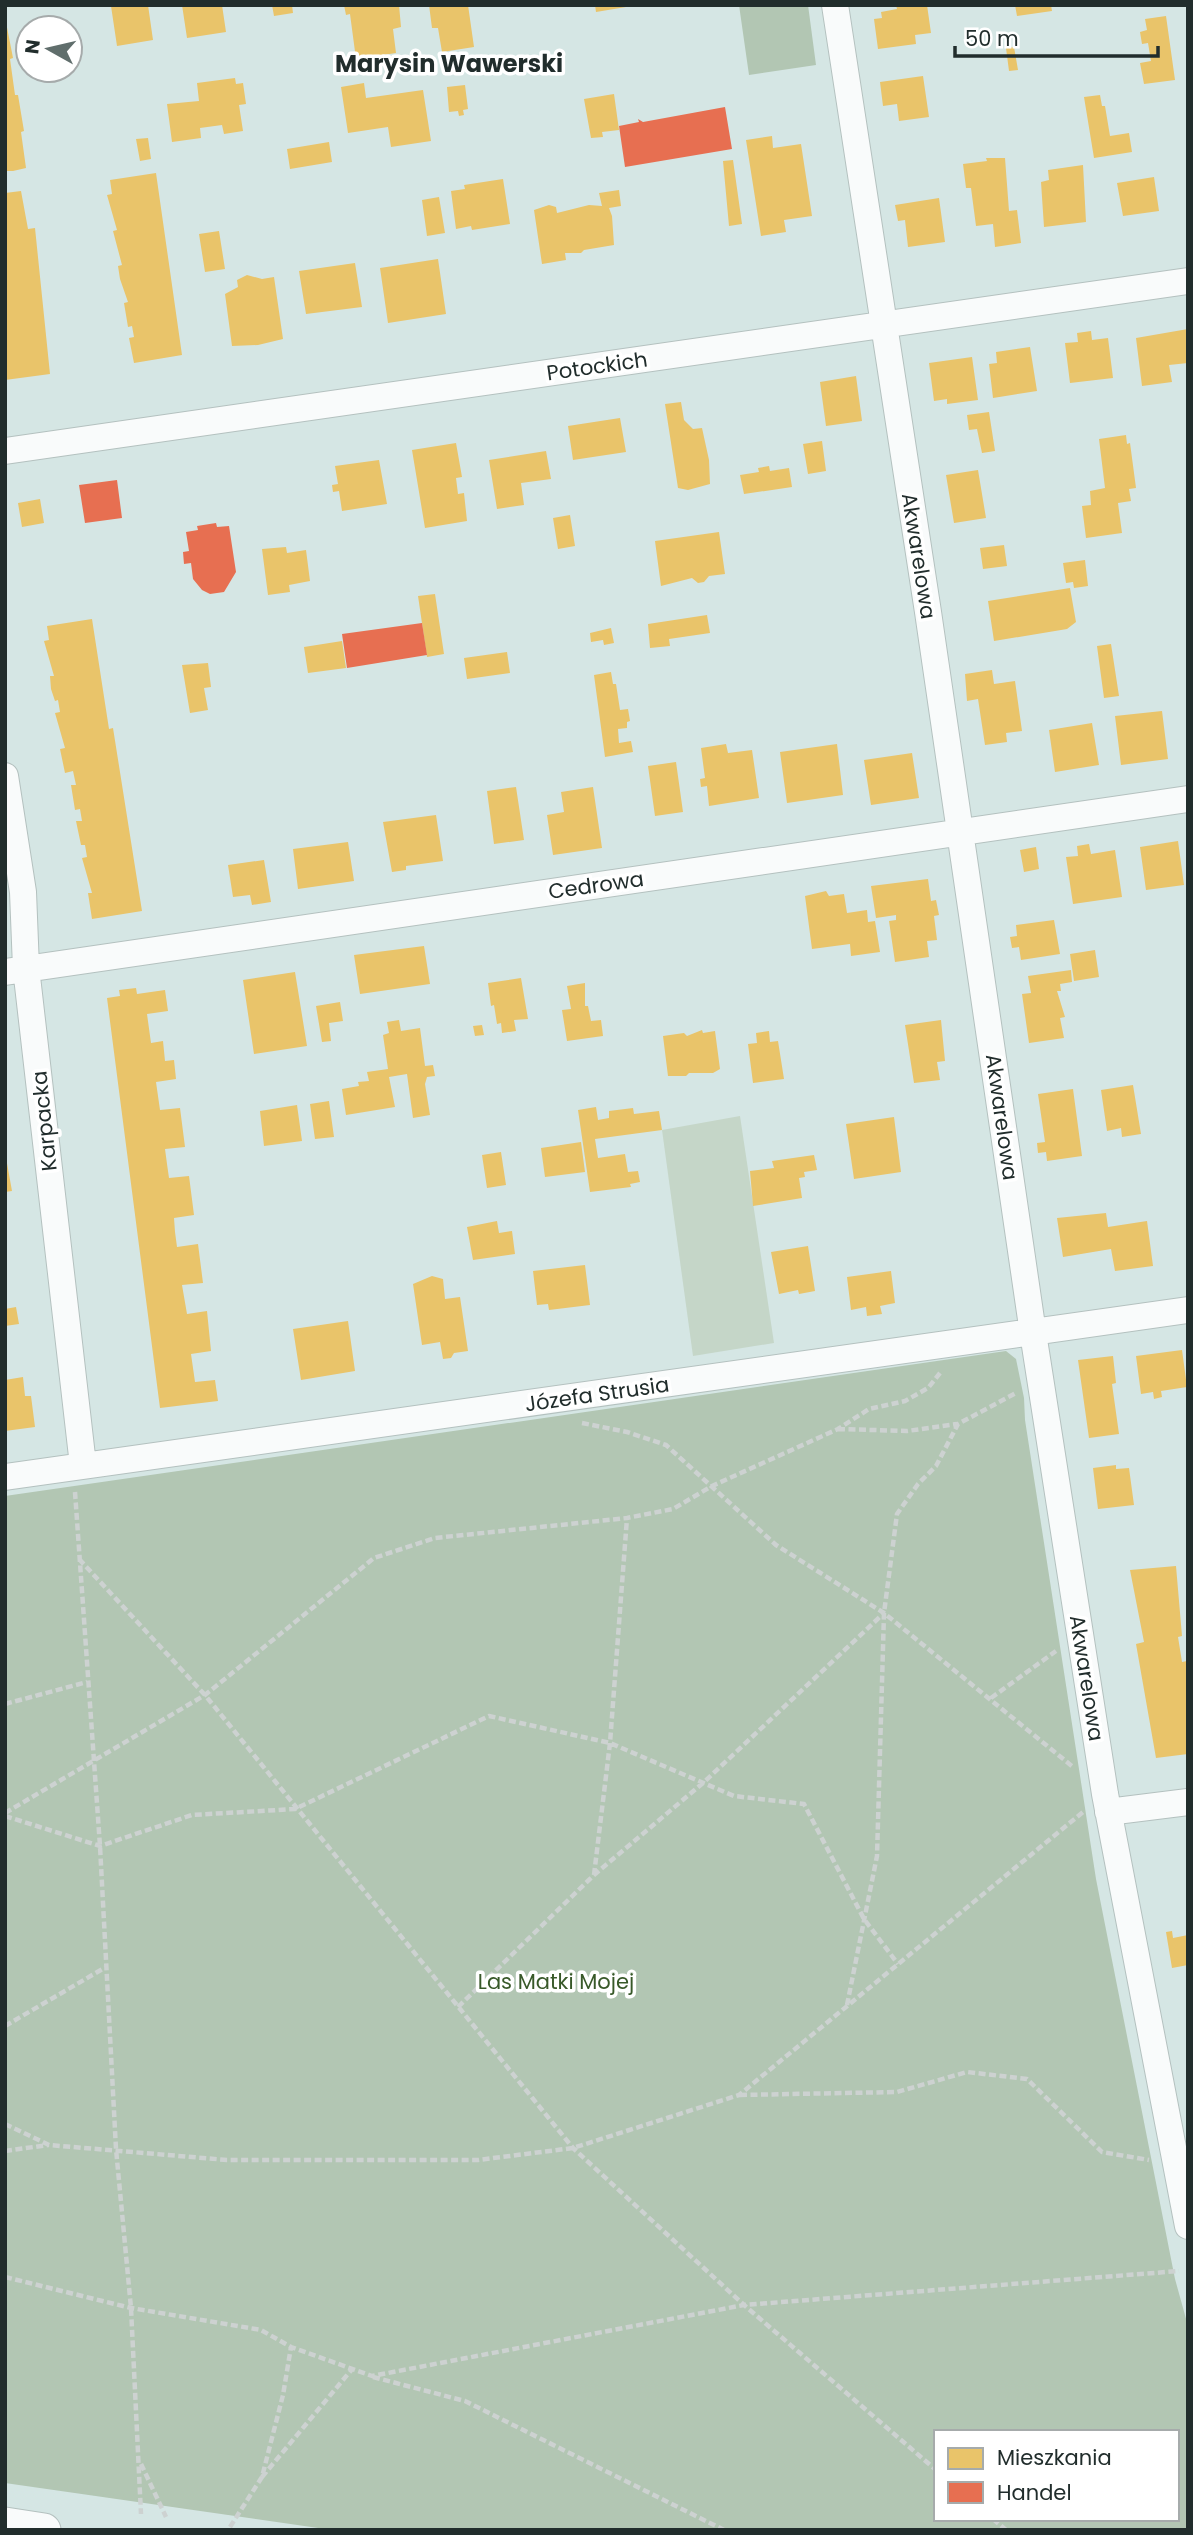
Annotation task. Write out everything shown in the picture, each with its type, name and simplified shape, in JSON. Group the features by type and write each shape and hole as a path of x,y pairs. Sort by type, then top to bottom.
{"street":[{"name":"Akwarelowa","path":"835,5 961,832 1099,1809 1188,2226"},
{"name":"Potockich","path":"5,450 1188,281"},
{"name":"Karpacka","path":"5,776 23,892 16,970 83,1465"},
{"name":"Cedrowa","path":"16,970 1188,799"},
{"name":"Józefa Strusia","path":"5,1477 1188,1310"},
{"path":"1099,1809 1188,1802"},
{"path":"5,2524 44,2530"}],"path":[{"path":"5,1814 93,1759 205,1695 374,1558 435,1538 627,1518 673,1508 712,1486 838,1429 869,1409 905,1401 928,1388 942,1371"},
{"path":"838,1429 907,1431 958,1424 1025,1388"},
{"path":"577,1421 627,1432 666,1445 776,1545 884,1613 1074,1768"},
{"path":"846,2006 877,1856 884,1613 897,1514 918,1484 936,1466 958,1424"},
{"path":"83,1465 74,1483 100,1846 116,2149 131,2308 141,2514"},
{"path":"594,1875 610,1743 627,1518"},
{"path":"79,1559 205,1695 573,2148 744,2305 934,2468"},
{"path":"458,2007 594,1875 703,1783 884,1613"},
{"path":"991,1698 1064,1645"},
{"path":"5,1704 87,1682"},
{"path":"5,1814 100,1846 192,1815 295,1809 489,1716 610,1743 734,1796 804,1804 864,1919 898,1964"},
{"path":"739,2095 898,1964 1099,1809"},
{"path":"5,2026 106,1967"},
{"path":"5,2151 49,2145 227,2160 478,2160 573,2148 739,2095 897,2092 967,2072 1027,2079 1102,2152 1155,2161"},
{"path":"5,2124 49,2145"},
{"path":"372,2376 744,2305 1179,2271"},
{"path":"5,2277 131,2308 261,2330 291,2347 372,2376 465,2402 724,2530"},
{"path":"262,2477 283,2395 291,2347"},
{"path":"230,2526 262,2477 354,2368"},
{"path":"139,2460 166,2517"}],"green space":[{"path":"739,5 808,5 816,65 749,75"},
{"path":"740,1116 774,1343 693,1356 662,1130"},
{"name":"Las Matki Mojej","path":"1006,1351 1016,1359 1096,1879 1175,2279 1188,2326 1188,2530 332,2530 5,2483 5,1496"}],"building: Mieszkania":[{"path":"148,5 153,40 117,46 111,6"},
{"path":"182,5 222,5 226,32 187,38"},
{"path":"272,5 292,5 293,13 274,16"},
{"path":"344,5 399,5 401,27 393,29 396,53 356,59 350,14 346,15"},
{"path":"429,5 468,5 474,47 442,52 438,28 432,28"},
{"path":"595,5 626,5 626,7 596,12"},
{"path":"896,5 927,5 931,33 915,35 916,44 878,49 874,19 882,18 881,12 897,9"},
{"path":"1015,5 1051,5 1052,11 1017,16"},
{"path":"1166,16 1175,80 1144,84 1140,63 1151,61 1148,43 1142,44 1140,32 1147,30 1145,19"},
{"path":"5,17 13,58 10,59 15,95 18,95 24,131 21,132 26,168 13,171 5,171"},
{"path":"1014,47 1018,70 1009,71 1006,48"},
{"path":"923,76 929,117 899,121 897,104 883,106 880,82"},
{"path":"235,78 236,84 243,83 246,104 239,105 243,131 224,134 222,125 200,128 201,138 172,142 167,104 199,101 197,83"},
{"path":"364,83 366,98 423,90 431,141 391,147 388,127 348,133 341,87"},
{"path":"465,85 468,109 463,110 464,115 459,116 458,111 449,112 447,87"},
{"path":"614,94 619,130 602,132 603,137 591,138 584,99"},
{"path":"1100,95 1102,106 1105,106 1110,136 1129,133 1132,152 1094,158 1084,97"},
{"path":"772,136 773,148 801,144 812,216 784,220 786,232 761,236 746,140"},
{"path":"148,138 151,159 140,161 136,139"},
{"path":"329,142 332,162 290,169 287,149"},
{"path":"986,158 1005,158 1009,211 1017,210 1021,243 995,247 993,224 976,226 971,188 966,188 963,164 987,161"},
{"path":"733,160 742,224 729,226 723,161"},
{"path":"1083,165 1086,222 1044,227 1041,182 1049,180 1048,170"},
{"path":"156,173 182,355 134,363 129,338 134,337 132,326 128,327 124,303 128,302 120,279 118,266 122,265 113,231 117,230 107,195 112,194 110,180"},
{"path":"1154,177 1159,211 1123,216 1117,183"},
{"path":"503,179 510,224 472,230 471,226 456,229 451,191 465,189 464,185"},
{"path":"619,190 621,206 609,208 614,245 584,250 581,253 565,253 566,260 542,264 534,210 549,205 556,207 557,213 589,205 602,206 599,193"},
{"path":"21,191 28,229 35,228 50,374 5,380 5,193"},
{"path":"439,197 445,233 427,236 422,200"},
{"path":"939,198 945,242 908,247 905,220 898,221 895,205"},
{"path":"219,231 225,269 205,272 199,234"},
{"path":"438,259 446,314 388,323 380,268"},
{"path":"355,263 362,307 306,314 299,271"},
{"path":"247,275 262,279 274,277 283,339 258,345 232,346 225,294 238,287 237,280"},
{"path":"1188,329 1188,363 1169,365 1172,382 1142,386 1136,338"},
{"path":"1091,331 1092,340 1108,338 1113,378 1070,383 1065,343 1078,342 1077,333"},
{"path":"1030,347 1037,391 993,398 989,364 997,363 996,352"},
{"path":"972,357 978,400 947,404 947,399 934,401 929,363"},
{"path":"856,376 862,421 826,426 820,382"},
{"path":"681,402 684,420 693,429 702,428 709,460 710,484 688,490 678,488 665,404"},
{"path":"989,412 995,451 982,453 977,429 969,430 967,415"},
{"path":"620,418 626,452 573,460 568,426"},
{"path":"1126,435 1127,444 1130,443 1136,488 1129,489 1131,501 1118,503 1122,533 1086,538 1082,506 1091,505 1090,491 1105,488 1099,439"},
{"path":"822,441 826,471 808,474 803,444"},
{"path":"456,443 462,477 456,478 458,494 464,493 467,521 425,528 412,450"},
{"path":"546,451 551,479 521,483 524,505 497,509 489,460"},
{"path":"379,460 387,504 342,511 339,491 333,492 332,485 338,484 335,466"},
{"path":"769,466 770,471 789,468 792,487 744,494 740,475 759,472 758,468"},
{"path":"978,470 986,518 954,523 946,475"},
{"path":"40,499 44,523 22,527 18,503"},
{"path":"570,515 575,546 558,549 553,518"},
{"path":"719,532 725,574 709,576 704,582 698,583 692,578 661,586 655,541"},
{"path":"1004,545 1007,566 983,569 980,548"},
{"path":"286,547 287,553 306,550 310,581 289,585 290,592 268,595 262,549"},
{"path":"1085,560 1088,586 1074,588 1073,582 1066,583 1063,563"},
{"path":"1070,588 1076,622 1067,629 994,641 988,601"},
{"path":"435,594 444,654 427,657 418,596"},
{"path":"707,615 710,633 669,639 670,646 650,648 648,624"},
{"path":"92,619 109,729 113,728 142,911 92,919 88,893 92,893 82,858 87,857 85,845 81,845 76,821 82,821 80,809 75,810 71,785 76,785 73,771 65,773 60,749 65,748 55,713 60,712 58,700 55,701 51,689 50,676 54,676 44,641 49,640 47,626"},
{"path":"611,628 614,643 604,645 603,640 591,642 590,633"},
{"path":"342,641 346,668 308,673 304,647"},
{"path":"1111,644 1119,696 1104,698 1097,646"},
{"path":"507,652 510,673 467,679 464,658"},
{"path":"208,663 211,687 204,688 208,710 190,713 182,665"},
{"path":"992,670 994,684 1015,681 1022,731 1006,733 1007,742 985,745 978,699 967,701 965,674"},
{"path":"611,672 620,710 628,709 630,721 627,722 627,728 618,729 619,743 631,741 633,752 605,757 594,675"},
{"path":"1162,711 1168,759 1121,765 1115,716"},
{"path":"1092,723 1099,765 1055,772 1049,730"},
{"path":"726,744 728,753 752,750 759,798 709,806 707,786 701,787 700,779 705,778 701,748"},
{"path":"837,744 843,795 787,803 780,752"},
{"path":"912,753 919,798 871,805 864,760"},
{"path":"676,762 683,812 655,816 648,766"},
{"path":"516,787 524,840 494,844 487,791"},
{"path":"593,787 602,848 553,855 547,815 564,812 561,792"},
{"path":"436,815 443,861 406,866 406,870 392,872 383,822"},
{"path":"1178,841 1184,885 1146,890 1140,847"},
{"path":"348,842 354,881 298,889 293,849"},
{"path":"1089,844 1091,854 1115,850 1122,897 1073,904 1066,857 1078,856 1077,846"},
{"path":"1036,847 1039,869 1024,872 1020,850"},
{"path":"264,860 271,902 252,905 250,895 233,897 228,865"},
{"path":"928,879 931,901 936,900 939,915 934,916 937,940 927,941 929,957 895,962 889,921 896,920 896,915 876,918 871,886"},
{"path":"826,891 829,896 844,894 847,913 867,910 868,922 875,921 880,952 851,956 850,944 812,949 805,896"},
{"path":"1054,920 1060,954 1021,960 1019,947 1012,948 1010,937 1017,936 1016,925"},
{"path":"424,946 430,984 360,994 354,955"},
{"path":"1095,950 1099,977 1074,981 1070,954"},
{"path":"1071,970 1072,982 1060,984 1061,991 1057,991 1065,1017 1060,1018 1064,1038 1029,1043 1022,994 1031,993 1028,976"},
{"path":"295,972 307,1046 254,1054 243,980"},
{"path":"521,978 528,1019 514,1020 516,1031 502,1033 501,1023 497,1024 494,1005 491,1006 488,983"},
{"path":"585,983 585,1006 588,1006 591,1021 601,1020 603,1036 567,1041 562,1010 571,1009 567,986"},
{"path":"136,988 137,994 165,990 168,1011 147,1014 151,1043 163,1041 165,1061 174,1060 176,1079 156,1082 160,1110 180,1108 185,1147 165,1149 169,1178 189,1176 194,1215 174,1218 175,1232 177,1247 198,1244 203,1283 182,1285 187,1314 207,1311 211,1351 191,1354 195,1382 215,1380 218,1401 160,1408 107,998 120,996 119,990"},
{"path":"340,1002 343,1021 329,1023 331,1041 322,1042 316,1006"},
{"path":"399,1020 401,1031 420,1028 425,1066 433,1065 435,1076 427,1077 425,1084 430,1115 413,1118 407,1074 389,1077 395,1107 346,1115 342,1089 359,1086 358,1082 369,1081 367,1072 388,1069 383,1035 389,1033 387,1022"},
{"path":"941,1020 945,1061 937,1062 940,1080 914,1083 905,1025"},
{"path":"482,1025 484,1035 475,1036 473,1026"},
{"path":"702,1030 703,1033 715,1031 720,1069 713,1073 668,1076 663,1036 684,1033 687,1036"},
{"path":"769,1031 770,1042 778,1041 784,1079 753,1083 748,1044 757,1043 756,1033"},
{"path":"1133,1085 1141,1134 1122,1137 1121,1128 1107,1131 1101,1090"},
{"path":"1073,1089 1082,1156 1047,1161 1046,1152 1038,1153 1037,1143 1045,1142 1038,1094"},
{"path":"329,1101 334,1137 315,1139 310,1104"},
{"path":"297,1105 302,1141 264,1146 260,1111"},
{"path":"596,1107 598,1120 609,1118 609,1111 633,1108 634,1114 659,1111 662,1130 595,1139 598,1158 625,1154 628,1172 638,1171 640,1182 630,1184 631,1187 590,1192 578,1110"},
{"path":"894,1117 901,1172 854,1179 846,1124"},
{"path":"581,1142 585,1172 545,1177 541,1148"},
{"path":"5,1152 12,1191 5,1192"},
{"path":"501,1152 506,1185 487,1188 482,1155"},
{"path":"814,1155 817,1170 804,1172 805,1177 799,1178 802,1198 753,1206 750,1171 774,1168 772,1161"},
{"path":"1106,1213 1108,1227 1147,1221 1153,1266 1115,1271 1111,1249 1063,1257 1057,1218"},
{"path":"497,1221 499,1233 512,1231 515,1254 473,1260 467,1227"},
{"path":"808,1246 815,1291 799,1294 798,1290 779,1294 771,1252"},
{"path":"585,1265 590,1305 549,1310 548,1304 537,1305 533,1271"},
{"path":"891,1271 895,1303 880,1306 882,1314 867,1316 866,1307 851,1310 847,1277"},
{"path":"432,1276 443,1279 445,1299 460,1297 468,1351 454,1353 451,1358 443,1359 440,1342 422,1345 413,1284"},
{"path":"16,1307 19,1324 5,1326 5,1309"},
{"path":"348,1321 355,1371 301,1380 293,1329"},
{"path":"1182,1350 1187,1387 1161,1391 1162,1397 1154,1399 1153,1392 1141,1394 1136,1356"},
{"path":"1113,1356 1116,1383 1112,1384 1119,1434 1089,1438 1078,1360"},
{"path":"23,1377 25,1396 31,1396 35,1427 5,1431 5,1380"},
{"path":"1116,1465 1116,1469 1129,1468 1134,1505 1098,1509 1093,1468"},
{"path":"1176,1566 1182,1636 1178,1637 1182,1662 1187,1661 1188,1665 1188,1754 1156,1758 1136,1644 1144,1642 1130,1570"},
{"path":"1172,1931 1173,1938 1188,1935 1188,1965 1172,1968 1166,1932"}],"building: Handel":[{"path":"725,107 732,149 625,167 619,126 639,122 638,119 643,122"},
{"path":"117,480 122,518 85,523 79,485"},
{"path":"216,523 217,527 229,526 236,572 224,592 210,594 202,590 193,579 191,563 184,564 183,552 189,551 186,532 198,530 197,526"},
{"path":"422,623 427,655 347,668 342,634"}],"district":[{"name":"Marysin Wawerski","path":"449,63"}]}
